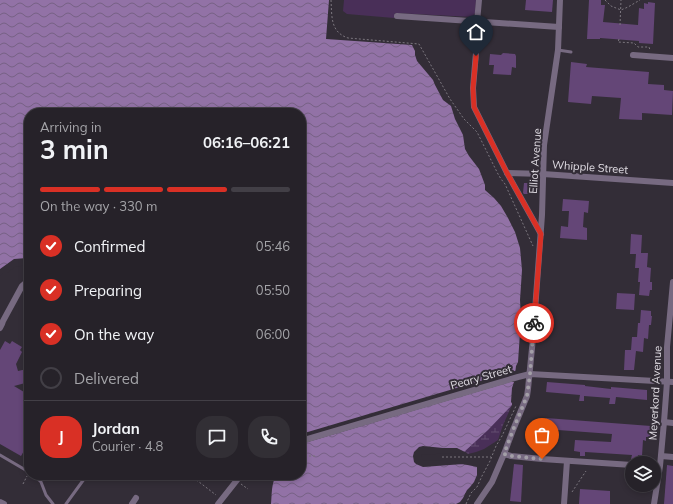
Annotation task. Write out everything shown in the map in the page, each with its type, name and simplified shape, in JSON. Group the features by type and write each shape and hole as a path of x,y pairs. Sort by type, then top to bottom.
{"street":[{"path":"479,0 473,88 474,107 507,173 541,234"},
{"name":"Elliot Avenue","path":"478,504 492,482 527,396 541,234 544,145 558,50 560,0"},
{"path":"397,16 559,27"},
{"path":"633,55 673,58"},
{"name":"Whipple Street","path":"507,173 673,182"},
{"name":"Meyerkord Avenue","path":"661,456 670,382 668,347 673,282"},
{"path":"0,328 3,320 24,284"},
{"name":"Peary Street","path":"306,440 518,376 530,374 670,382"},
{"path":"664,422 673,423"},
{"path":"504,454 540,461 625,465"},
{"path":"661,456 673,457"},
{"path":"564,504 567,461"},
{"path":"218,504 237,480"},
{"name":"Meyerkord Avenue","path":"654,504 655,492"},
{"path":"132,504 136,498"},
{"path":"0,502 4,504"}],"lane":[{"path":"558,50 571,52"},
{"path":"0,455 24,469"},
{"path":"39,480 46,495 53,504"},
{"path":"66,504 83,480"}],"path":[{"path":"331,0 333,25 343,36 348,38 419,44 450,99 464,119 477,132 498,174 505,184 534,249"},
{"path":"605,0 612,6 621,10 640,0"},
{"path":"620,25 622,0"},
{"path":"619,39 618,42 634,43 638,47 649,47 650,56"},
{"path":"466,504 471,493 477,487 518,403"},
{"path":"306,456 316,456"},
{"path":"442,457 491,457"},
{"path":"572,492 586,471"},
{"path":"23,484 25,480"},
{"path":"197,480 219,497"}],"green space":[{"path":"344,0 476,0 475,13 472,17 395,13 394,18 347,14 343,11"},
{"path":"511,395 512,405 498,440 476,452 468,454 462,450"}],"water":[{"path":"0,0 329,0 326,39 412,45 417,61 433,80 443,100 451,106 455,119 463,135 465,149 479,169 485,185 485,190 501,206 515,232 520,248 522,270 518,362 516,366 512,405 464,452 421,452 420,461 478,465 477,480 465,494 464,500 460,504 271,504 274,480 306,480 306,108 24,108 24,263 17,265 0,274"}],"pier":[{"path":"24,258 24,265 18,267 16,266 0,276 0,269 14,259"},
{"path":"518,370 514,406 511,402 514,382 510,382 306,443 306,433"},
{"path":"419,447 457,448 467,453 422,454 421,457 423,460 471,460 479,464 479,477 463,504 456,504 460,502 474,482 477,475 477,467 463,464 423,467 414,462 413,456 414,452"}],"building":[{"path":"526,0 553,0 552,12 525,10"},
{"path":"589,0 601,0 601,5 605,5 603,22 638,25 639,8 644,9 644,3 655,3 653,44 639,43 639,41 600,38 587,39"},
{"path":"503,53 515,54 516,56 516,68 512,67 511,75 493,74 494,65 489,65 490,54 501,55"},
{"path":"571,62 587,64 586,67 649,72 648,84 664,85 664,90 673,91 672,115 642,113 642,120 619,119 621,98 592,96 591,104 568,102"},
{"path":"524,183 530,183 530,194 523,193"},
{"path":"563,199 589,201 588,213 584,212 583,227 587,228 587,240 560,238 561,226 568,227 569,211 562,211"},
{"path":"631,234 642,235 641,253 648,253 647,267 651,268 650,282 652,282 652,290 650,290 649,296 639,295 639,268 635,268 636,254 630,254"},
{"path":"617,293 635,294 634,310 616,309"},
{"path":"641,310 651,311 652,316 651,325 649,325 648,339 644,338 643,352 636,351 634,370 624,370 625,350 631,350 632,337 637,337"},
{"path":"5,341 10,344 12,341 22,347 20,350 22,352 16,364 18,371 24,370 24,383 14,386 24,392 24,451 21,456 0,444 0,350"},
{"path":"547,382 611,389 611,387 647,390 647,400 616,397 615,404 609,404 610,398 584,396 584,401 579,401 580,395 546,392"},
{"path":"546,418 651,426 650,437 646,437 646,441 643,440 642,456 585,452 585,456 580,456 580,452 574,451 575,440 611,442 612,434 558,430 558,435 552,434 552,430 546,429"},
{"path":"514,464 523,465 521,502 510,501"},
{"path":"667,465 673,466 673,504 664,504"},
{"path":"580,489 610,491 610,504 579,504"}],"way so far":[{"path":"534,323 527,396 504,454 542,459"}],"route":[{"path":"476,56 473,88 474,107 490,141 541,234 534,323"}]}
